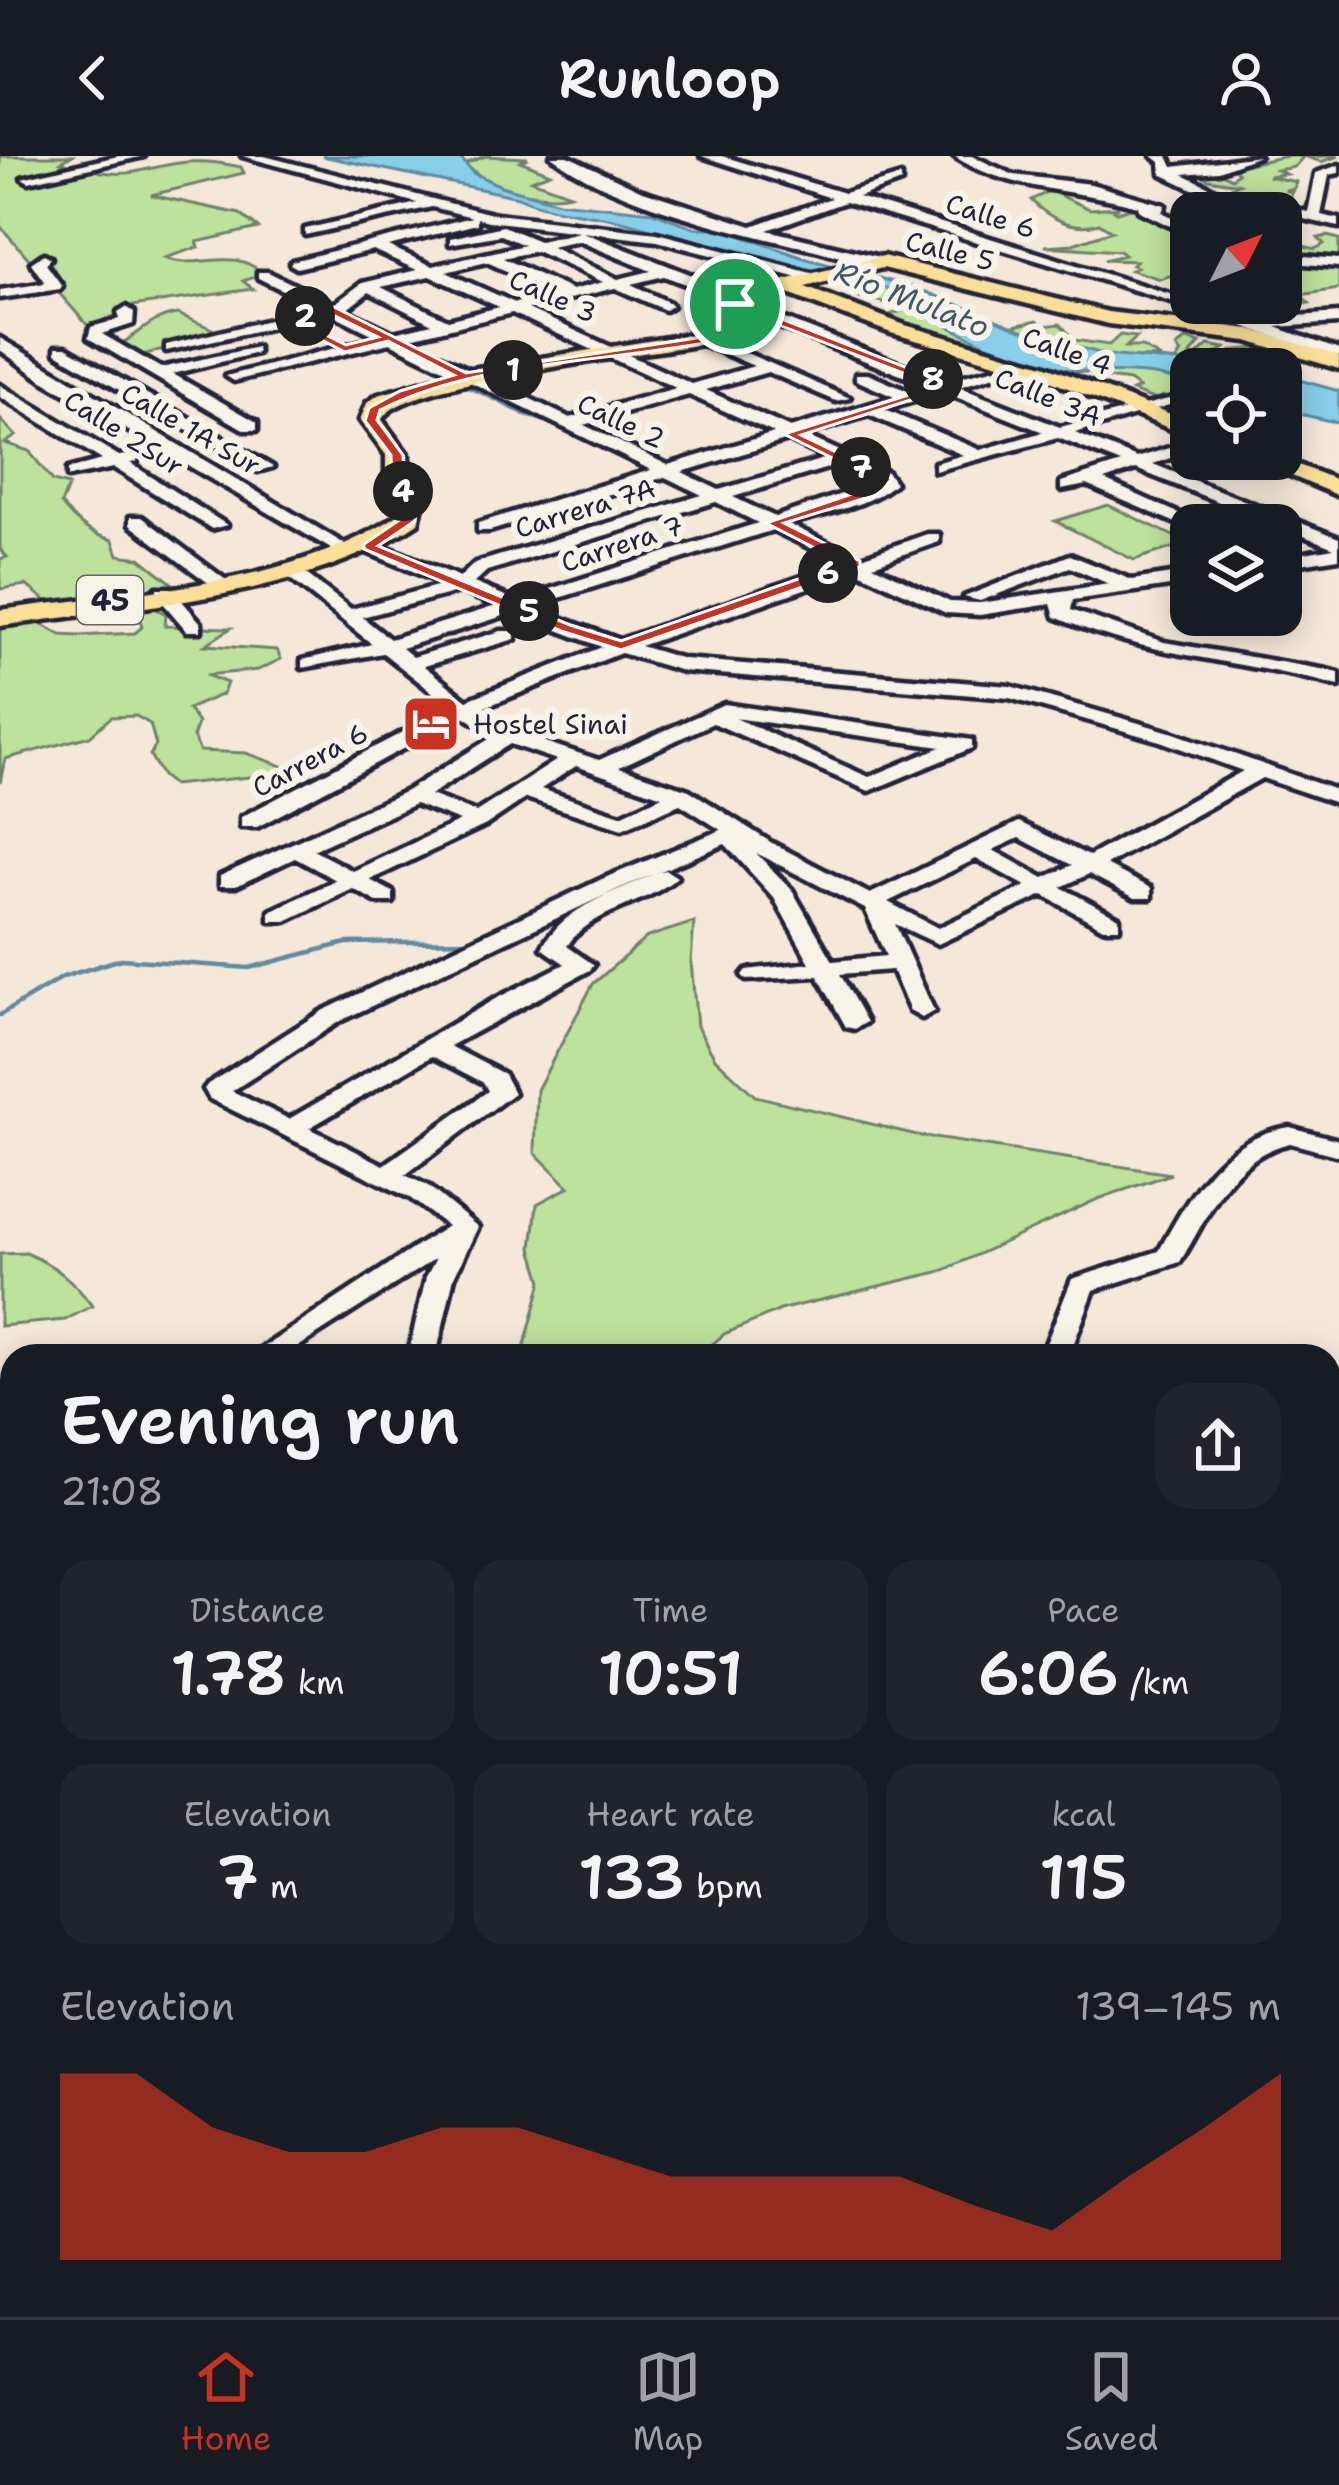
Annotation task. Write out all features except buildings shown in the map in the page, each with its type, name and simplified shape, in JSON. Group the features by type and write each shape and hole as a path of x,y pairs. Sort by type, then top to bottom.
{"main road":[{"path":"705,340 733,326 738,302 874,264"},
{"name":"Calle 5","path":"874,264 1108,318 1250,335 1339,359"},
{"name":"Calle 4","path":"784,286 898,329 1018,364 1170,422"},
{"name":"45","path":"0,618 221,583 359,549 410,518 411,502 398,483 397,455 371,421 375,408 404,393 465,376 705,340"},
{"path":"1302,475 1339,490"}],"street":[{"path":"29,178 137,156"},
{"path":"249,156 488,217 657,237 822,276"},
{"name":"Calle 5","path":"558,156 627,191 874,264"},
{"name":"Calle 6","path":"709,156 1170,296"},
{"path":"961,156 1018,181 1091,188 1159,208 1170,216"},
{"path":"1165,166 1219,167 1252,156"},
{"path":"1159,208 1152,183 1165,166"},
{"path":"1165,166 1216,195 1339,223"},
{"path":"772,175 799,167"},
{"path":"1313,219 1323,172 1339,169"},
{"path":"1018,181 1042,170 1089,172"},
{"path":"751,231 896,179"},
{"path":"1082,194 1170,210"},
{"path":"310,232 430,203"},
{"path":"319,207 357,221"},
{"path":"296,264 488,217"},
{"path":"569,294 455,241 503,230 665,306"},
{"name":"Calle 3A","path":"535,246 580,236 1339,544"},
{"name":"Calle 3","path":"375,244 886,479 872,492"},
{"path":"171,348 330,310 346,304 363,288 535,246"},
{"path":"0,294 55,286 38,263 44,258"},
{"path":"1302,259 1339,262"},
{"path":"234,376 664,272"},
{"name":"Calle 2","path":"263,274 564,425 953,608"},
{"path":"363,288 445,324"},
{"path":"74,473 251,426 93,334 128,321 126,312"},
{"path":"1302,321 1339,318"},
{"path":"288,320 345,349"},
{"name":"Calle 6","path":"1259,324 1339,359"},
{"path":"846,345 898,329"},
{"path":"705,340 842,398"},
{"name":"Calle 1A Sur","path":"2,349 197,464 359,549 518,606 581,634 712,670 1010,692 1167,736 1339,798"},
{"path":"158,373 252,350"},
{"path":"26,364 64,352 264,467"},
{"path":"1,391 136,360"},
{"path":"484,527 1018,364"},
{"path":"564,425 769,367"},
{"path":"862,376 911,398"},
{"path":"78,394 119,384"},
{"name":"Calle 2Sur","path":"1,391 218,525"},
{"path":"941,467 1170,400"},
{"path":"23,429 102,408"},
{"path":"872,410 979,456"},
{"path":"1067,486 1170,452"},
{"path":"197,464 238,453"},
{"name":"Carrera 7A","path":"349,615 462,585 481,568 843,458"},
{"path":"1088,478 1170,514"},
{"name":"Carrera 7","path":"309,664 389,646 872,492"},
{"path":"196,509 136,521 221,583"},
{"name":"Carrera 6","path":"249,822 465,709 621,646 933,538"},
{"path":"1302,559 1339,553"},
{"path":"953,608 1070,560 1130,586"},
{"path":"290,568 465,709 508,736 681,796 728,835 784,896 855,1022"},
{"path":"953,608 1170,580"},
{"path":"164,592 194,627"},
{"path":"1068,595 1060,603 1062,613 1122,635 1192,654 1293,663 1339,680"},
{"path":"412,664 508,635"},
{"path":"601,767 724,710 964,744 869,785 713,716"},
{"path":"228,881 414,796 508,736"},
{"path":"278,916 478,820 574,758"},
{"path":"728,835 773,843 938,937 1089,865 1257,772"},
{"path":"524,790 622,823 681,796"},
{"path":"414,796 478,820"},
{"path":"873,901 1018,829 1143,893"},
{"path":"465,1227 419,1192 218,1089 331,1016 647,877 714,854 728,835"},
{"path":"296,850 385,897"},
{"path":"976,850 1111,923"},
{"path":"290,1129 582,965 554,947 557,937 647,877"},
{"path":"873,901 922,1011"},
{"path":"754,975 902,962"},
{"path":"386,1176 501,1093 496,1079 432,1046"},
{"path":"1060,1344 1082,1286 1094,1278 1154,1265 1170,1256 1205,1190 1233,1163 1275,1137 1291,1135 1339,1148"},
{"path":"283,1344 465,1227"},
{"path":"425,1344 440,1277 465,1227"}],"green space":[{"path":"0,156 71,156 61,162 116,173 196,162 241,167 244,173 151,195 240,214 258,228 197,242 199,247 164,258 240,261 263,274 243,281 253,289 117,308 118,314 89,327 0,226"},
{"path":"485,156 528,158 520,161 550,173 531,180 570,194 544,196 514,190 465,164"},
{"path":"1304,156 1294,167 1277,170 1286,174 1268,176 1296,182 1294,189 1285,190 1292,192 1240,192 1228,189 1239,184 1208,179 1196,171 1214,169 1232,178 1238,173 1233,167"},
{"path":"1304,156 1339,156 1321,162"},
{"path":"1050,191 1090,209 1170,213 1170,276 1160,279 1131,270 1137,267 1132,265 1136,261 1104,260 1124,255 1119,251 1045,246 1073,244 1112,231 1099,223 1080,226 1062,221 1031,200"},
{"path":"1318,238 1339,239 1339,289 1302,295 1302,246 1315,249 1324,244"},
{"path":"853,272 1009,340 1170,368 1170,398 1153,399 1132,391 1139,388 1129,381 1100,377 1108,372 1079,372 1036,359 1021,363 997,356 1000,351 952,342 880,318 911,308 859,297 874,292 828,279"},
{"path":"178,314 212,329 207,336 143,355 133,356 117,346 153,322"},
{"path":"1036,321 1044,326 1060,324 1070,335 1066,339 1109,345 1120,335 1137,337 1126,347 1142,347 1161,358 1066,356 1009,327"},
{"path":"1187,339 1200,343 1196,348 1176,347"},
{"path":"0,419 16,436 5,443 29,451 53,481 69,485 61,504 72,516 113,540 118,555 140,558 177,587 129,595 166,614 165,626 231,628 205,645 277,650 281,659 258,670 206,675 227,683 223,694 188,709 198,723 193,737 200,751 246,753 288,768 270,775 173,785 150,755 156,745 150,724 136,716 111,717 90,736 5,759 0,783 0,622 31,618 61,635 78,636 135,633 142,627 138,612 126,604 54,607 26,585 0,589 0,559 7,557 0,549"},
{"path":"1108,505 1170,534 1170,549 1134,560 1055,521"},
{"path":"694,922 691,962 697,1026 715,1058 755,1096 921,1136 1171,1174 1098,1199 942,1271 783,1309 724,1334 713,1344 525,1344 542,1281 532,1248 537,1204 569,1187 535,1153 537,1090 593,984 647,937"},
{"path":"26,1253 63,1275 92,1306 65,1320 0,1326 0,1254"}],"water":[{"name":"Río Mulato","path":"322,156 459,156 473,173 503,187 559,202 653,212 695,228 719,228 804,258 916,288 1039,337 1107,355 1170,361 1170,378 1051,366 974,339 920,311 921,304 869,282 758,261 518,197"},
{"path":"1302,381 1339,391 1339,423 1302,414"}],"waterway":[{"path":"460,385 532,417"},
{"path":"523,414 532,417"},
{"path":"532,417 554,423"},
{"path":"0,1015 63,977 121,959 249,968 346,943 469,941"}],"place":[{"name":"Hostel Sinai","path":"431,724"}],"route":[{"path":"735,304 733,326 705,340 465,376 420,353 389,338 330,310 288,320 345,349 389,338 465,376 404,393 375,408 371,421 397,455 398,483 411,502 410,518 393,534 368,546 621,646 856,564 773,523 872,492 886,479 790,434 949,386 735,304"}]}
